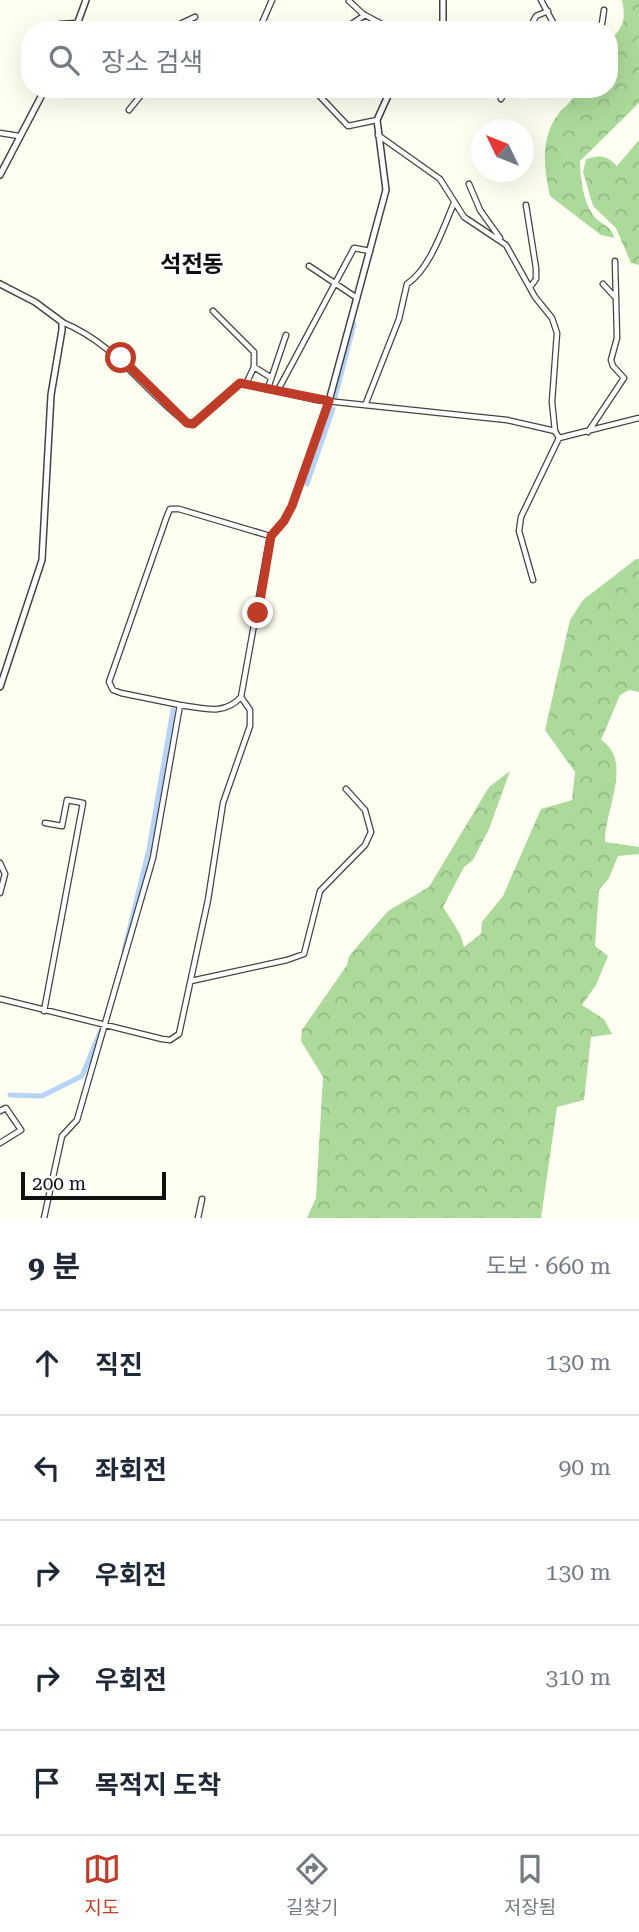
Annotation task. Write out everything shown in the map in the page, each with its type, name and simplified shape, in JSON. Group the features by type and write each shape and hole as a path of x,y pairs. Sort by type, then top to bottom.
{"street":[{"path":"78,21 86,0"},
{"path":"443,0 443,21"},
{"path":"541,0 553,21"},
{"path":"263,21 273,1"},
{"path":"349,1 376,21"},
{"path":"602,21 604,10"},
{"path":"534,21 536,16 548,11"},
{"path":"356,21 365,15"},
{"path":"186,21 195,17"},
{"path":"0,175 39,98"},
{"path":"129,110 139,98"},
{"path":"322,98 352,128 377,120"},
{"path":"271,536 179,509 170,509 108,682 113,690 216,710 230,707 241,697 271,536 292,506 329,401 386,190 377,120 387,98"},
{"path":"0,134 19,136"},
{"path":"378,135 440,179 469,221 502,242"},
{"path":"469,184 482,214 487,216 531,286 535,297 556,326 552,402 555,431 559,438"},
{"path":"366,403 399,319 407,284 414,279 437,245 455,202"},
{"path":"526,205 536,268 536,279 531,286"},
{"path":"278,390 354,248 370,251"},
{"path":"588,432 624,378 612,366 611,360 617,338 615,261"},
{"path":"309,267 357,298"},
{"path":"0,284 35,302 62,322 80,329 121,358 187,423 193,424 236,385 246,384 329,401 366,403 472,418 506,419 555,431"},
{"path":"603,284 615,297"},
{"path":"213,311 254,352 254,367 246,384"},
{"path":"0,688 43,560 51,395 62,322"},
{"path":"268,388 286,335"},
{"path":"254,367 270,377"},
{"path":"559,438 639,418"},
{"path":"533,580 519,531 521,517 559,438"},
{"path":"1,999 162,1039 175,1038 182,1027 223,803 250,726 250,709 241,697"},
{"path":"44,1218 62,1136 78,1120 153,858 180,705"},
{"path":"191,981 304,954 320,891 325,882 365,845 372,832 365,810 346,789"},
{"path":"44,1011 83,803 67,800 62,826 45,823"},
{"path":"0,863 5,879 0,893"},
{"path":"0,1111 6,1108 21,1130 0,1143"},
{"path":"198,1218 202,1199"}],"green space":[{"path":"622,0 639,0 639,103 580,161 587,203 614,238 601,235 550,196 545,155 552,125 573,98 618,98 618,31 624,10"},
{"path":"639,140 639,265 631,263 616,228 593,206 583,172 586,159 596,157 606,158 617,166"},
{"path":"639,559 639,692 629,690 620,695 601,740 611,749 617,773 605,842 639,847 639,854 618,856 609,878 599,890 595,946 608,956 596,985 582,1005 604,1019 612,1034 591,1037 584,1100 557,1107 541,1218 307,1218 316,1198 323,1077 301,1041 302,1030 347,965 349,956 388,911 429,887 489,787 510,771 489,829 473,860 464,867 443,907 460,934 464,947 481,934 482,922 503,896 541,809 572,800 575,772 545,730 570,620 583,600"}],"waterway":[{"path":"335,398 354,324"},
{"path":"307,484 333,409"},
{"path":"124,951 149,849 173,710"},
{"path":"10,1095 42,1096 82,1076 101,1030"}],"district":[{"name":"석전동","path":"192,264"}],"route":[{"path":"121,358 187,423 193,424 200,419 240,383 256,384 329,401 292,506 271,536 258,613"}]}
